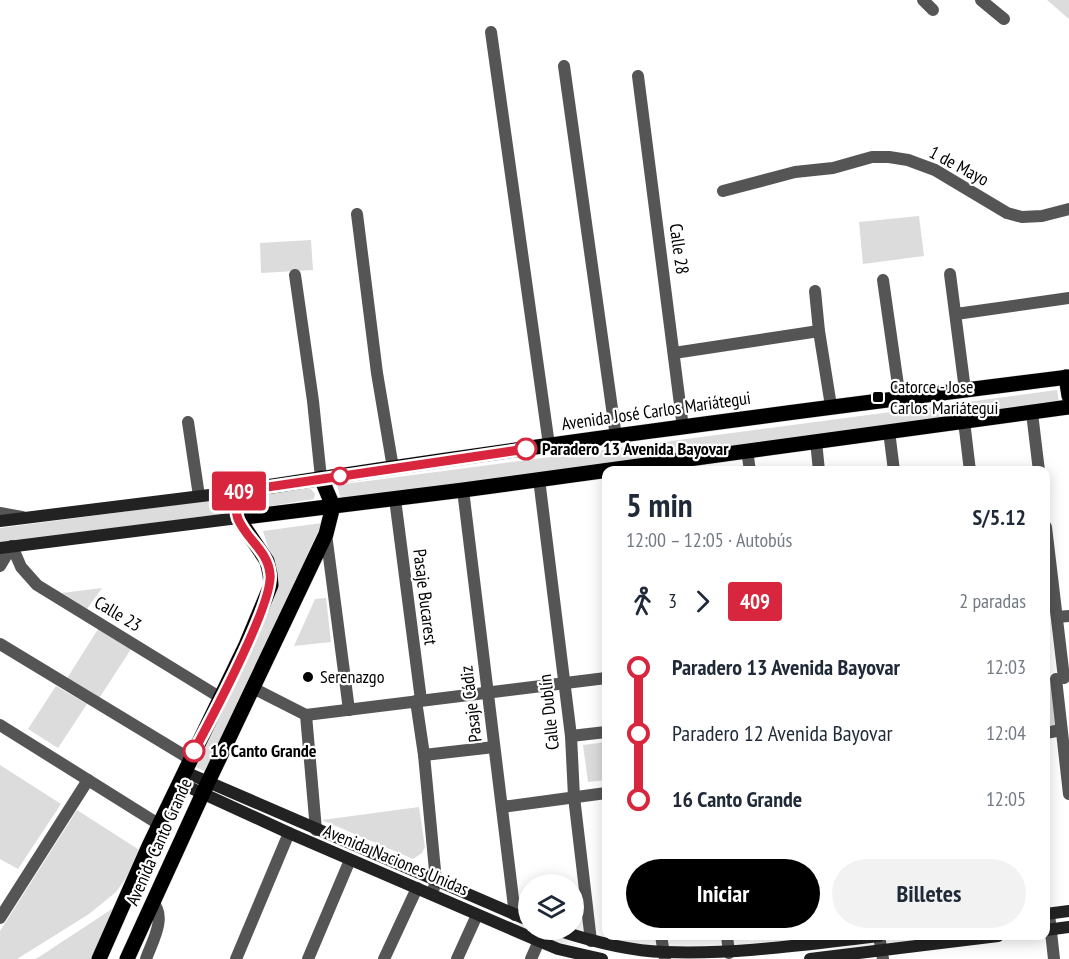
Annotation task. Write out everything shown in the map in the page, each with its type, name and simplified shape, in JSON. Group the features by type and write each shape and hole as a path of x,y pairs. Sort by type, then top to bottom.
{"main road":[{"name":"Avenida José Carlos Mariátegui","path":"234,492 831,406 1068,377"},
{"path":"1068,377 1069,396"},
{"path":"682,465 747,450 1069,407"},
{"path":"238,518 602,471"},
{"path":"321,478 333,506"},
{"name":"Avenida Canto Grande","path":"99,959 159,825 250,636 271,585 267,561 238,518 234,492"},
{"name":"Avenida Canto Grande","path":"127,959 205,788 326,534 333,506"}],"street":[{"path":"923,0 933,10"},
{"path":"981,0 1004,19"},
{"path":"490,32 549,445"},
{"path":"564,66 616,437"},
{"name":"Calle 28","path":"638,76 683,428"},
{"name":"1 de Mayo","path":"723,191 795,172 833,168 872,157 889,157 909,160 934,170 1007,213 1022,217 1042,216 1069,209"},
{"path":"357,214 377,373 393,468"},
{"path":"950,274 965,390"},
{"path":"295,275 313,401 321,478"},
{"path":"883,280 900,399"},
{"path":"815,291 831,406"},
{"path":"956,314 1069,298"},
{"path":"674,353 819,331"},
{"path":"1032,413 1038,466"},
{"path":"964,421 969,466"},
{"path":"188,422 199,496"},
{"path":"889,430 893,466"},
{"path":"816,441 818,466"},
{"path":"747,450 749,466"},
{"name":"Calle Dublín","path":"539,479 571,736 574,797 591,941"},
{"name":"Pasaje Cádiz","path":"463,490 515,915"},
{"name":"Avenida José Carlos Mariátegui","path":"0,521 234,492"},
{"name":"Pasaje Bucarest","path":"395,499 436,881"},
{"path":"0,513 26,518"},
{"path":"0,566 6,547 238,518"},
{"path":"326,534 349,710"},
{"name":"Calle 23","path":"6,547 37,585 221,698"},
{"path":"1050,548 1063,617 1059,679 1061,730 1069,794"},
{"path":"0,644 185,771"},
{"path":"253,688 306,715 602,678"},
{"path":"306,715 316,830"},
{"path":"0,725 159,825"},
{"path":"1050,732 1061,730"},
{"path":"571,736 602,732"},
{"path":"424,755 494,747"},
{"name":"Avenida Naciones Unidas","path":"185,771 205,788 289,833 558,949 602,959"},
{"path":"0,918 88,780"},
{"name":"Avenida Naciones Unidas","path":"205,788 316,830 518,916"},
{"path":"502,807 602,794"},
{"path":"236,959 289,833"},
{"path":"308,959 350,860"},
{"path":"432,894 436,881"},
{"path":"384,959 417,888"},
{"path":"146,959 160,918 159,909 153,903"},
{"path":"1050,914 1069,911"},
{"path":"457,959 477,915"},
{"path":"1050,930 1069,927"},
{"path":"584,939 664,956 729,952 804,940"},
{"path":"662,940 664,956"},
{"path":"728,940 729,952"},
{"path":"880,940 883,955"},
{"path":"810,959 883,955 974,940"},
{"path":"1050,940 1054,959"},
{"path":"531,959 539,941"}],"shaded area":[{"path":"1047,0 1069,0 1069,19"},
{"path":"919,216 924,256 863,264 859,222"},
{"path":"311,240 313,270 261,273 260,243"},
{"path":"1057,390 1059,402 342,503 337,485"},
{"path":"306,487 315,494 314,499 253,509 248,508 246,502 250,497"},
{"path":"213,500 221,501 226,505 226,510 221,514 0,543 0,528"},
{"path":"322,523 206,772 196,767 279,584 263,531"},
{"path":"102,588 87,609 62,593"},
{"path":"326,598 331,642 294,646 315,599"},
{"path":"100,626 133,646 98,700 66,680"},
{"path":"1050,682 1054,682 1058,729 1050,730"},
{"path":"56,686 87,704 58,748 28,729"},
{"path":"602,743 602,780 588,782 583,745"},
{"path":"0,765 61,804 18,869 0,859"},
{"path":"419,807 425,847 422,853 413,859 322,820"},
{"path":"77,810 144,853 116,892 89,914 17,959 0,959 0,931"},
{"path":"121,903 96,959 35,959 39,957"}],"bus line":[{"name":"409","path":"194,751 246,645 271,585 267,561 238,518 234,492 526,449"}],"place":[{"name":"Catorce - Jose Carlos Mariátegui","path":"878,397"},
{"name":"Paradero 13 Avenida Bayovar","path":"526,449"},
{"name":"Serenazgo","path":"308,677"},
{"name":"16 Canto Grande","path":"194,751"}]}
